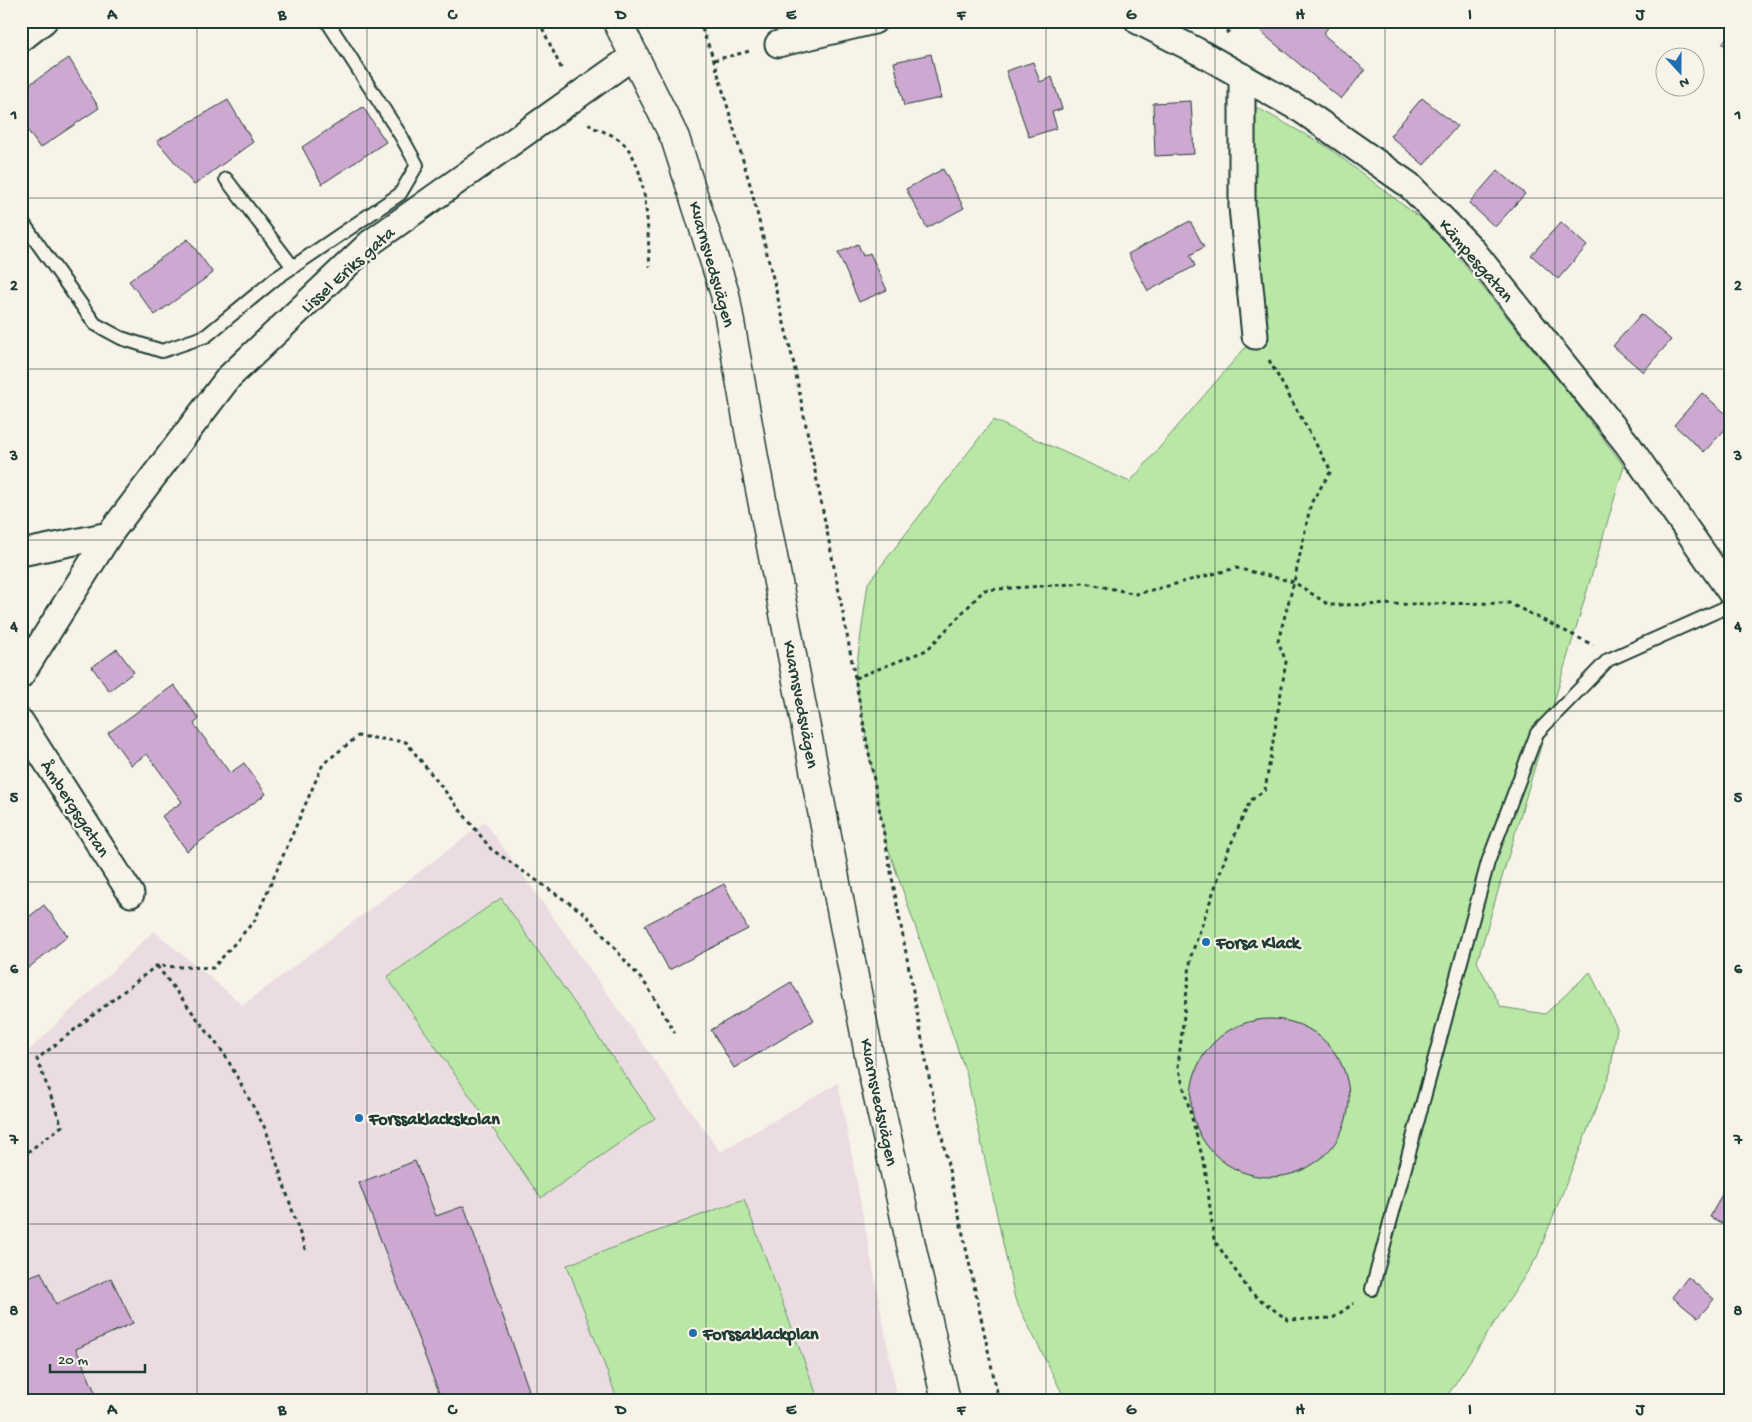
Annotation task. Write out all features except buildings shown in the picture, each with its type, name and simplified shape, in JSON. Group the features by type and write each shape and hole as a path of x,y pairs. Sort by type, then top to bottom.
{"street":[{"path":"21,39 44,21"},
{"name":"Kvarnsvedsvägen","path":"617,21 675,138 725,294 754,458 872,1070 946,1401"},
{"path":"778,44 874,21"},
{"name":"Kämpesgatan","path":"1138,21 1242,76 1303,111 1409,185 1471,248 1628,445 1731,593"},
{"name":"Lissel Eriks gata","path":"21,675 109,535 229,377 370,243 635,55"},
{"path":"1242,76 1242,207 1255,336"},
{"path":"21,553 109,535"},
{"name":"Åmbergsgatan","path":"21,722 131,894"}],"lane":[{"path":"21,220 95,324 121,338 162,352 206,336 275,279 400,194 417,165 396,128 327,21"},
{"path":"226,179 293,267"},
{"path":"1372,1289 1488,862 1537,733 1608,660 1731,605"}],"path":[{"path":"539,21 591,127 607,132 622,142 634,157 643,185 650,267"},
{"path":"699,21 714,60 751,188 793,360 856,678 928,1077 999,1401"},
{"path":"714,60 778,44"},
{"path":"1255,336 1331,472 1312,503 1278,641 1286,662 1265,790 1250,801 1227,853 1192,956 1178,1066 1205,1167 1214,1240 1251,1293 1288,1320 1333,1318 1372,1289"},
{"path":"856,678 927,650 984,590 1085,583 1137,594 1236,568 1294,582 1329,605 1509,603 1592,643 1608,660"},
{"path":"21,1157 62,1126 37,1059 156,966 213,968 256,920 323,764 358,736 406,742 491,849 585,914 647,986 675,1034"},
{"path":"156,966 225,1055 266,1130 306,1252"}],"shaded area":[{"name":"Forssaklackskolan","path":"485,822 720,1152 838,1083 898,1401 21,1401 21,1058 154,931 243,1005"}],"green space":[{"path":"1256,107 1326,146 1436,230 1566,390 1624,466 1477,962 1501,1007 1545,1014 1590,972 1617,1028 1610,1073 1537,1257 1444,1401 1066,1401 1015,1299 967,1076 885,839 855,678 868,583 993,420 1130,482 1255,336 1242,207"},
{"path":"501,898 655,1118 541,1198 387,977"},
{"name":"Forssaklackplan","path":"744,1199 819,1401 618,1401 567,1265"}],"place":[{"name":"Forsa Klack","path":"1206,942"},
{"name":"Forssaklackskolan","path":"359,1118"},
{"name":"Forssaklackplan","path":"693,1333"}]}
